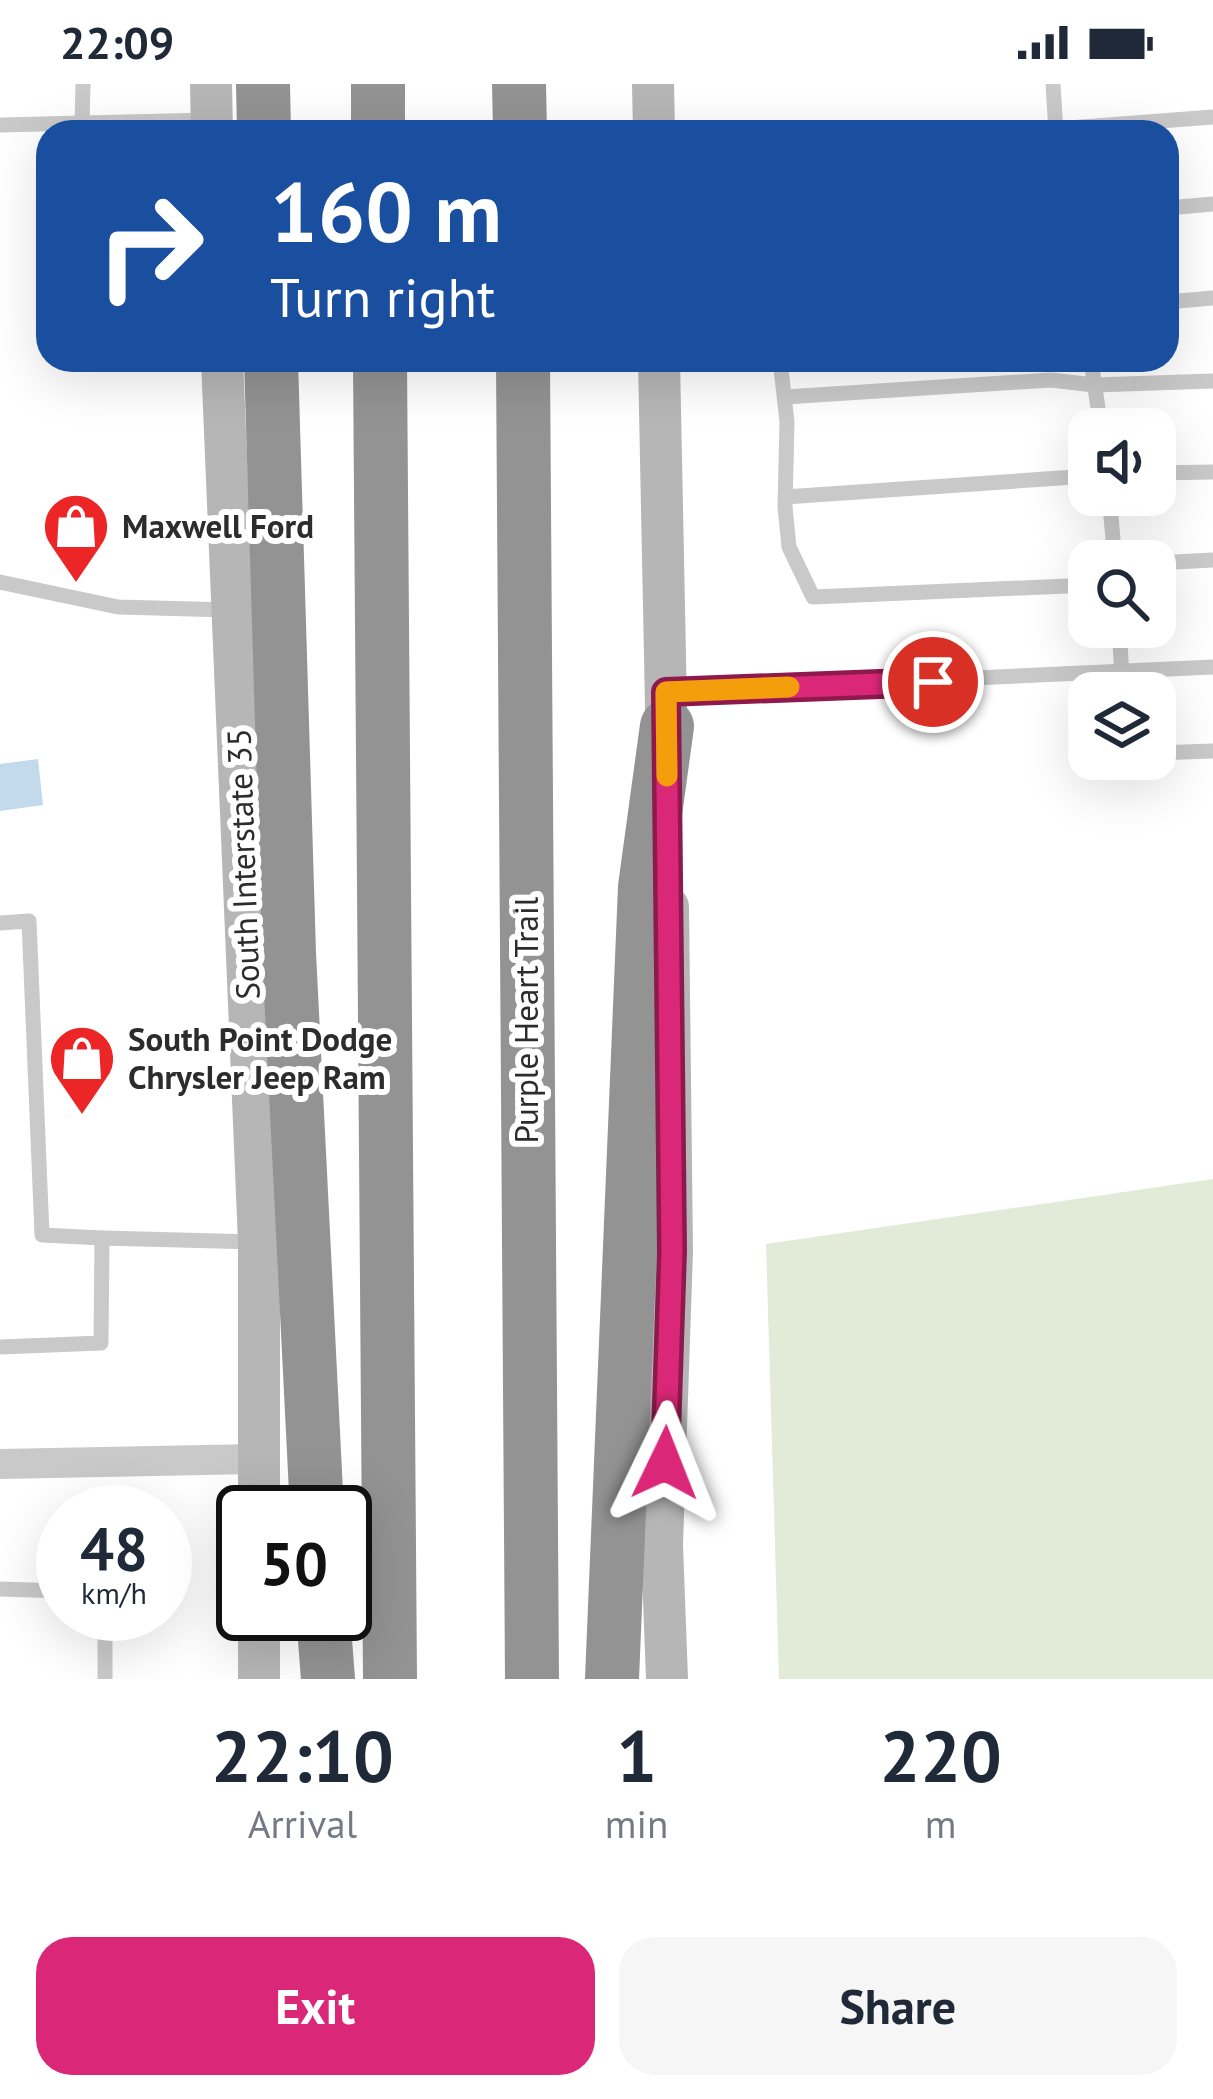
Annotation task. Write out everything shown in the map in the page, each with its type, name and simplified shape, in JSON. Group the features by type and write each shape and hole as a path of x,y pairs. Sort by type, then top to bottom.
{"highway":[{"path":"263,84 264,120"},
{"path":"378,84 378,120"},
{"path":"520,84 520,120"},
{"path":"271,372 289,953 316,1485"},
{"path":"380,372 390,1679"},
{"name":"Purple Heart Trail","path":"523,372 532,1679"},
{"path":"612,1679 645,887 666,709"},
{"path":"325,1641 328,1679"}],"main road":[{"path":"653,84 654,120"},
{"name":"South Interstate 35","path":"222,372 260,1242 259,1485"},
{"path":"659,372 672,1251 662,1545 667,1679"},
{"path":"259,1641 259,1679"}],"street":[{"path":"0,1465 259,1459"}],"lane":[{"path":"82,120 83,84"},
{"path":"1053,84 1055,120"},
{"path":"108,120 212,112"},
{"path":"1179,120 1213,117"},
{"path":"0,125 36,124"},
{"path":"1179,207 1213,204"},
{"path":"1179,301 1213,298"},
{"path":"782,372 789,547 813,597 1068,586"},
{"path":"1092,372 1098,408"},
{"path":"785,397 1051,380 1094,385 1213,380"},
{"path":"1176,473 1213,472"},
{"path":"785,496 1068,477"},
{"path":"1176,562 1213,560"},
{"path":"0,582 118,607 232,610"},
{"path":"1136,672 1213,667"},
{"path":"666,709 1068,677"},
{"path":"1176,752 1213,751"},
{"path":"0,923 28,921 42,1235 260,1242"},
{"path":"0,1347 101,1343 102,1238"},
{"path":"0,1589 36,1590"},
{"path":"105,1641 105,1679"}],"green space":[{"path":"1213,1179 1213,1679 779,1679 766,1244"}],"water":[{"path":"38,759 43,805 0,811 0,764"}],"slow traffic":[{"path":"667,776 666,692 789,687"}],"place":[{"name":"Maxwell Ford","path":"76,585"},
{"name":"South Point Dodge Chrysler Jeep Ram","path":"82,1117"}],"route":[{"path":"665,1463 672,1251 666,692 933,682"}]}
